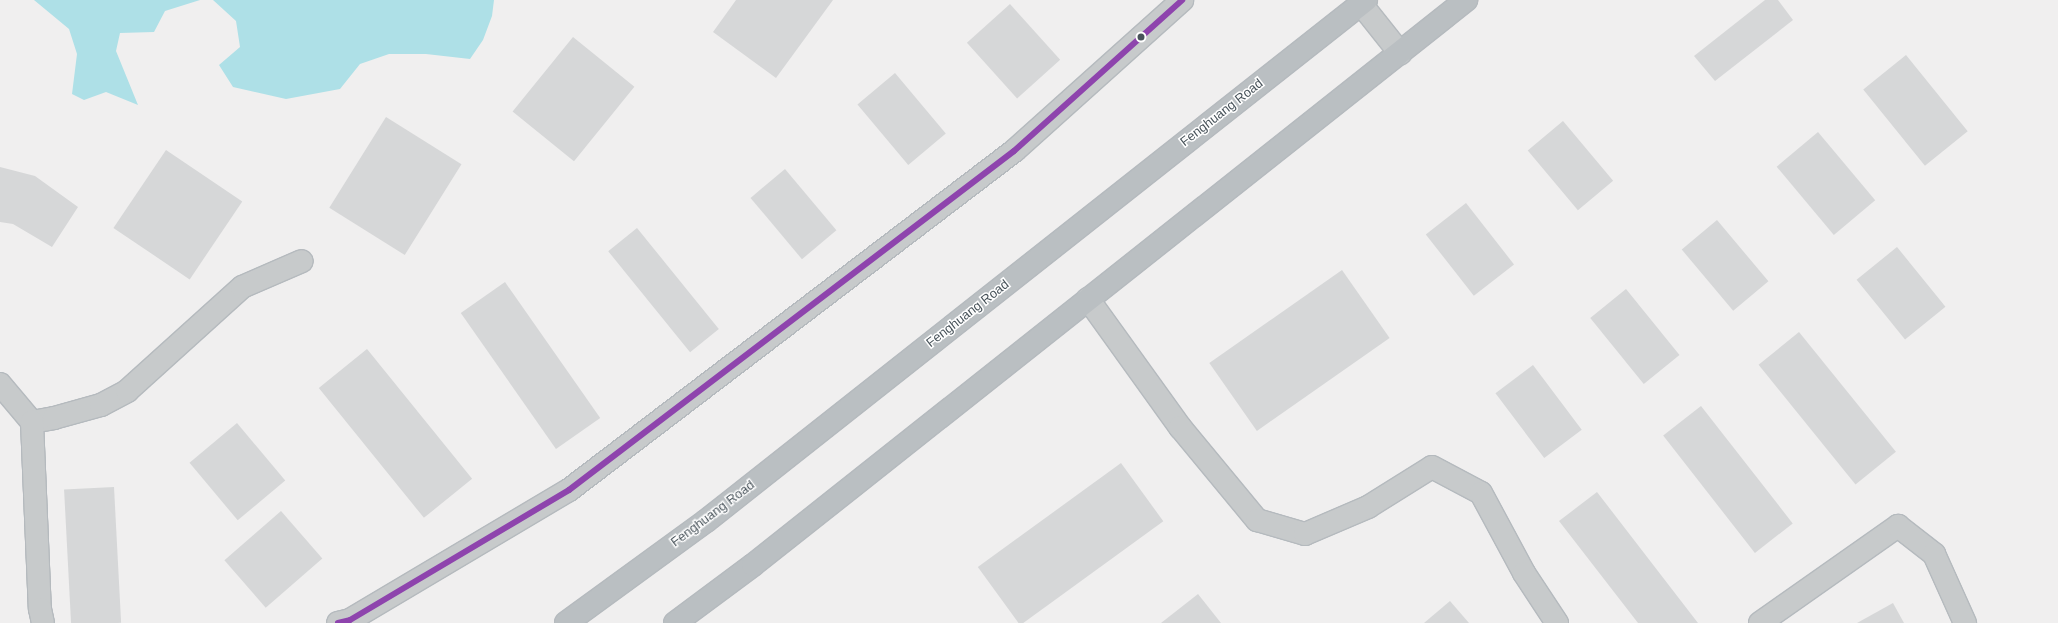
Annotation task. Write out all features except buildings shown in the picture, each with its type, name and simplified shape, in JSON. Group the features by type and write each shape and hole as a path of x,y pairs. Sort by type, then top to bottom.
{"highway":[{"path":"675,623 753,565 1466,0"},
{"name":"Fenghuang Road","path":"566,623 712,516 1363,2"}],"street":[{"path":"338,623 350,620 569,490 1014,151 1182,0"},
{"path":"1363,2 1400,53"},
{"path":"32,422 101,405 127,391 242,287 302,261"},
{"path":"1088,299 1180,427 1257,520 1304,534 1368,507 1432,468 1481,493 1524,573 1557,623"},
{"path":"0,384 32,422 40,609 43,623"},
{"path":"1760,623 1898,526 1934,554 1965,623"}],"water":[{"path":"34,0 200,0 165,11 154,32 120,33 116,51 138,105 106,92 84,100 72,94 77,54 69,29"},
{"path":"213,0 494,0 492,16 483,40 470,59 426,54 389,54 360,64 340,89 286,99 233,87 219,65 240,47 236,21"}],"transit line":[{"path":"338,623 350,620 569,490 1014,151 1182,0"}]}
